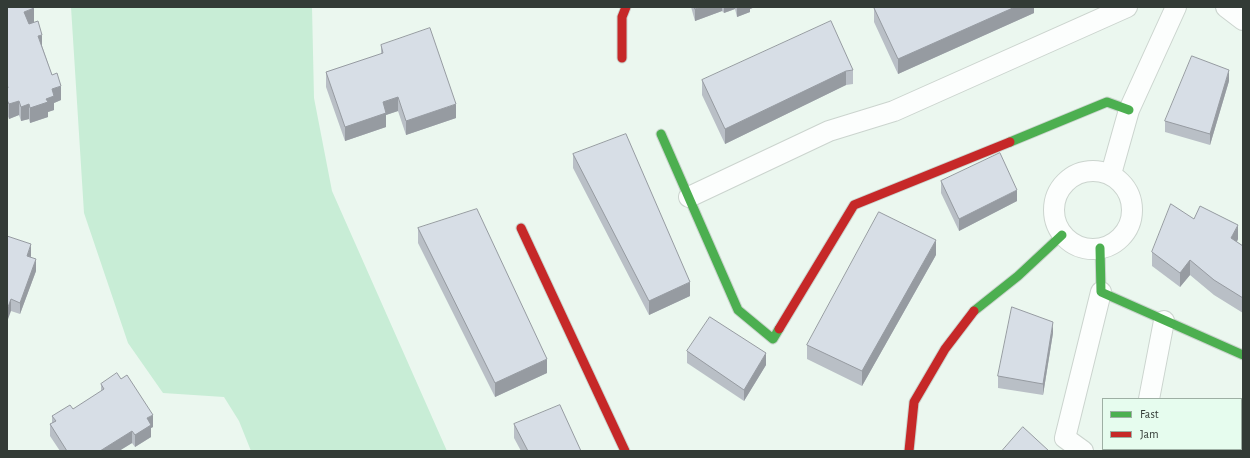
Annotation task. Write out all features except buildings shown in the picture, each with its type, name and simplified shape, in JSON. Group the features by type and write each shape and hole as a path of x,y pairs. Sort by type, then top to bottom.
{"street":[{"path":"622,58 622,17 626,7"},
{"path":"689,197 829,131 894,111 1126,7"},
{"path":"1111,174 1129,110 1176,7"},
{"path":"1226,7 1243,20"},
{"path":"661,134 738,310 774,339 854,205 1107,102 1129,110"},
{"path":"1088,170 1111,174 1127,189 1131,199 1131,221 1126,231 1119,239 1110,245 1090,249 1079,247 1062,235 1056,224 1054,212 1055,200 1059,189 1066,180 1076,174 1088,170"},
{"path":"522,228 625,451"},
{"path":"909,451 914,402 945,349 972,314 1018,276 1062,235"},
{"path":"1083,451 1065,438 1101,292 1100,248"},
{"path":"1101,292 1243,355"},
{"path":"1149,398 1164,321"}],"green space":[{"path":"71,7 312,7 314,98 332,191 447,451 251,451 239,421 224,397 163,393 128,343 84,213"},
{"path":"1243,418 1243,451 1197,451 1242,450"}],"traffic: fast":[{"path":"1010,142 1107,102 1129,110"},
{"path":"661,134 738,310 773,339 779,329"},
{"path":"974,311 1018,276 1062,235"},
{"path":"1100,248 1101,292 1243,355"}],"traffic: jam":[{"path":"622,58 622,17 626,7"},
{"path":"779,329 854,205 1010,142"},
{"path":"521,228 625,451"},
{"path":"909,451 914,402 945,349 974,311"}]}
